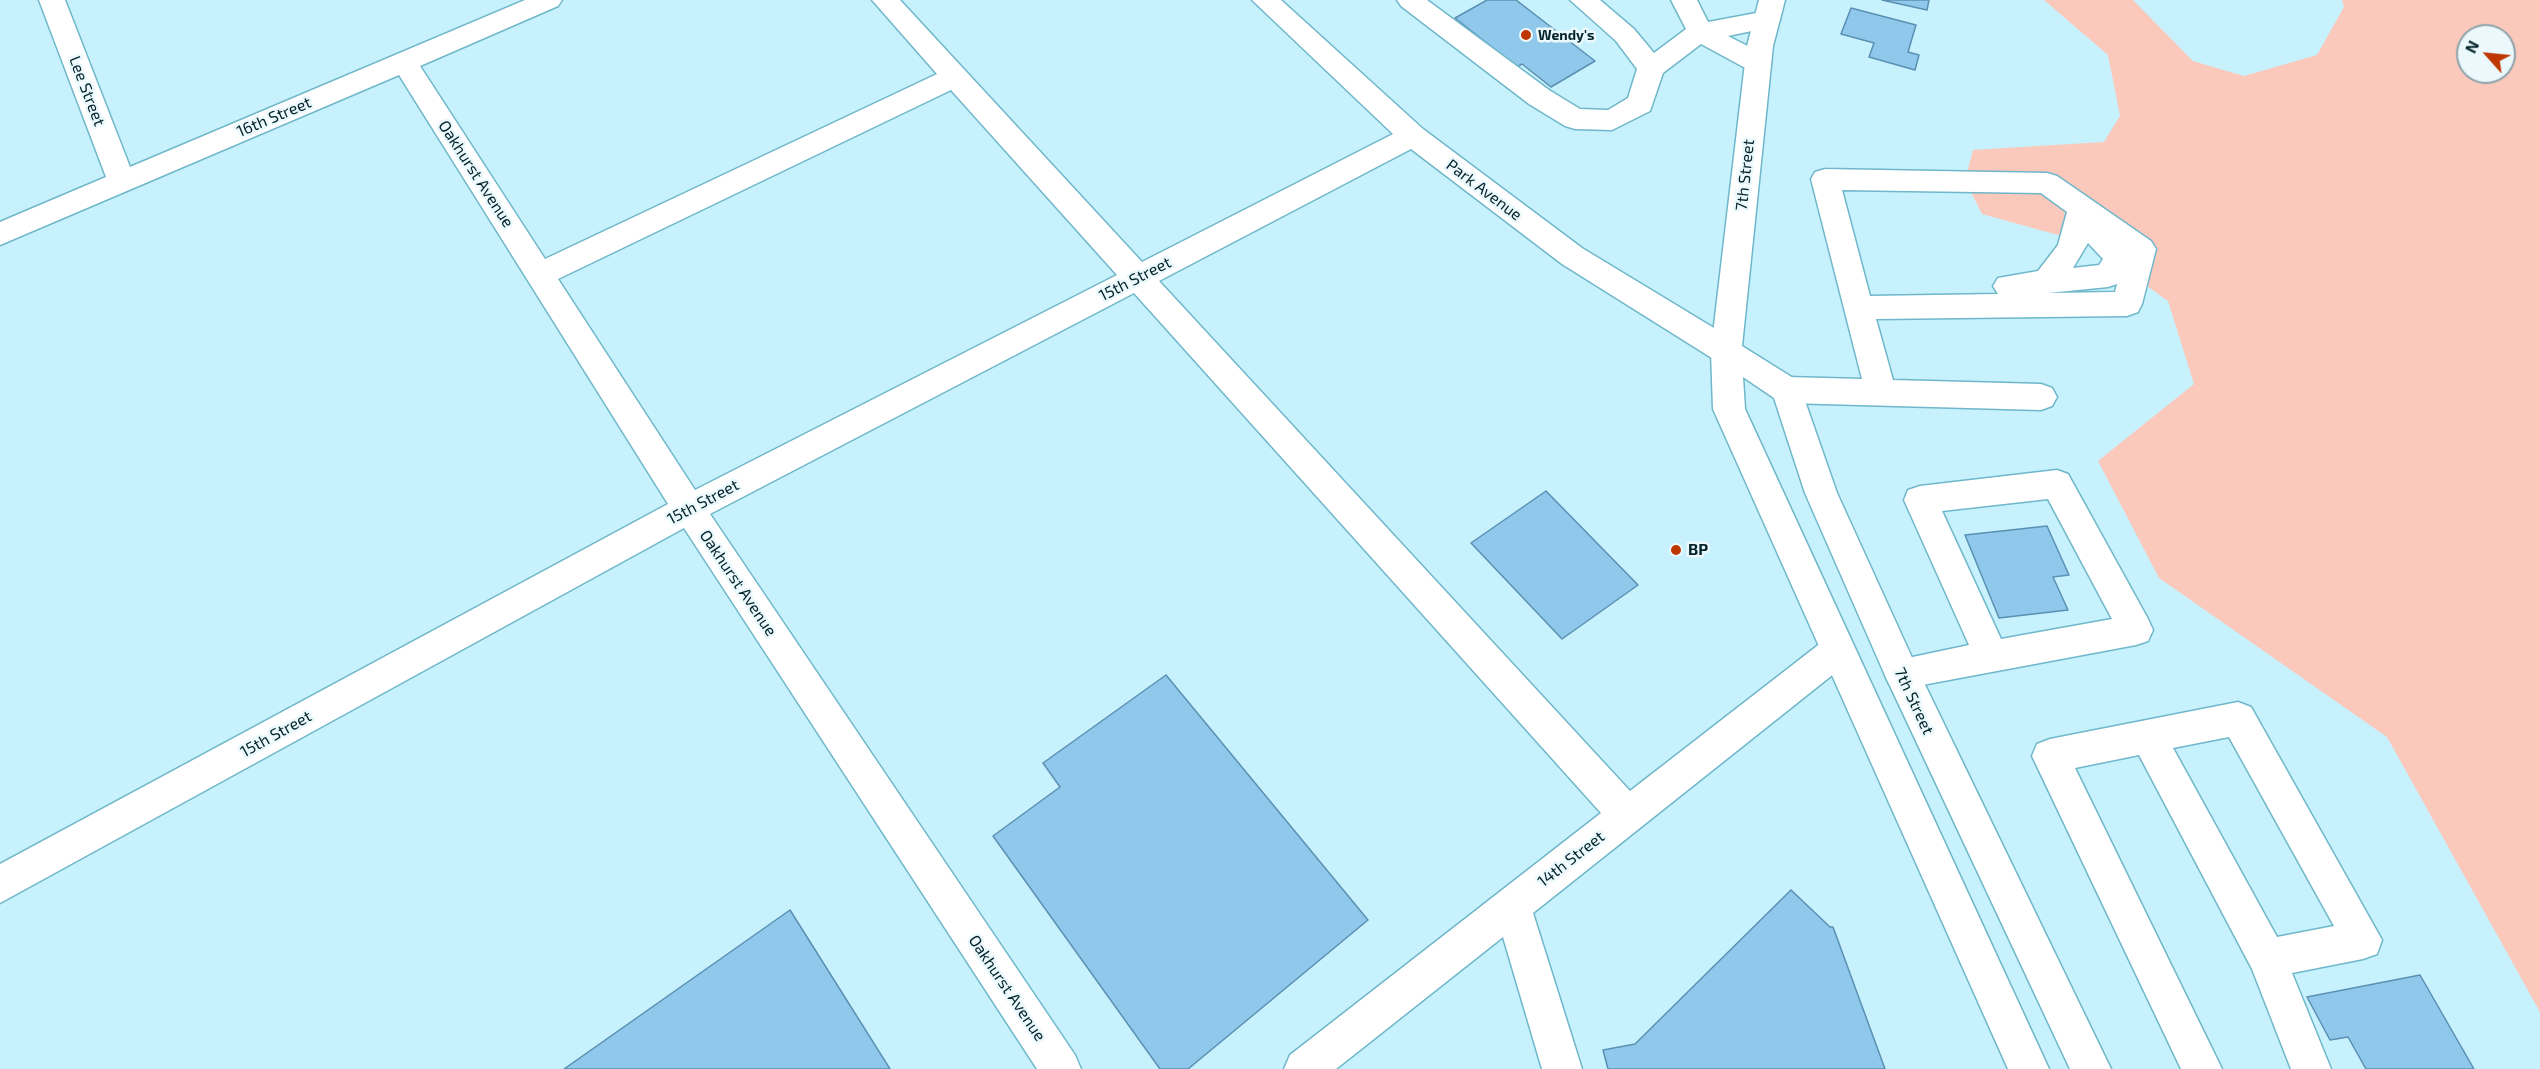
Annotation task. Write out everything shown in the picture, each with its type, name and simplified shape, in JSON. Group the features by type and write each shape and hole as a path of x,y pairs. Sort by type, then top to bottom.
{"street":[{"name":"Lee Street","path":"52,0 122,182"},
{"name":"16th Street","path":"0,234 549,0"},
{"path":"885,0 1627,815"},
{"name":"Park Avenue","path":"1265,0 1413,136 1572,256 1726,351"},
{"path":"1410,0 1539,97 1575,118 1612,120 1640,104 1651,68 1700,32 1769,10"},
{"path":"1583,0 1625,35 1651,68"},
{"path":"1684,0 1700,32 1758,63"},
{"name":"7th Street","path":"1769,10 1758,63 1726,351 1729,409 2028,1069"},
{"name":"Oakhurst Avenue","path":"404,62 689,509 1061,1069"},
{"path":"540,275 955,77"},
{"name":"15th Street","path":"0,884 689,509 1413,136"},
{"path":"1860,308 2127,304 2141,249 2047,183 1825,179 1880,391"},
{"path":"1889,180 1913,196 2015,197 2079,217 2120,257 2108,276 1980,289 1972,305"},
{"path":"2048,282 2072,248 2079,217"},
{"path":"1726,351 1787,390 2041,397"},
{"name":"7th Street","path":"1787,390 1821,493 1901,674 2091,1069"},
{"path":"1901,674 2136,630 2057,484 1920,500 1991,656"},
{"name":"14th Street","path":"1304,1069 1838,650"},
{"path":"2202,1069 2050,756 2238,719 2363,940 2268,958"},
{"path":"2148,737 2268,958 2311,1069"},
{"path":"1512,905 1562,1069"}],"shaded area":[{"path":"2044,0 2133,0 2193,61 2244,76 2317,55 2344,7 2342,0 2540,0 2540,1012 2387,737 2159,578 2098,461 2194,384 2168,301 2087,243 1982,214 1965,180 1973,150 2104,142 2120,116 2108,55"}],"building":[{"path":"1487,0 1516,0 1595,61 1551,87 1522,64 1517,67 1455,18"},
{"path":"1882,0 1929,0 1927,10"},
{"path":"1851,8 1916,25 1908,52 1919,55 1915,70 1869,57 1874,43 1841,34"},
{"path":"1546,491 1638,585 1562,639 1471,543"},
{"path":"2047,526 2069,575 2053,577 2068,610 1999,618 1965,535"},
{"path":"1166,675 1368,920 1188,1069 1160,1069 993,836 1060,787 1043,763"},
{"path":"1791,890 1830,927 1833,927 1885,1069 1608,1069 1603,1050 1635,1044"},
{"path":"790,910 890,1069 564,1069"},
{"path":"2420,975 2474,1069 2366,1069 2348,1037 2330,1040 2307,997"}],"place":[{"name":"Wendy's","path":"1526,35"},
{"name":"BP","path":"1676,550"}]}
